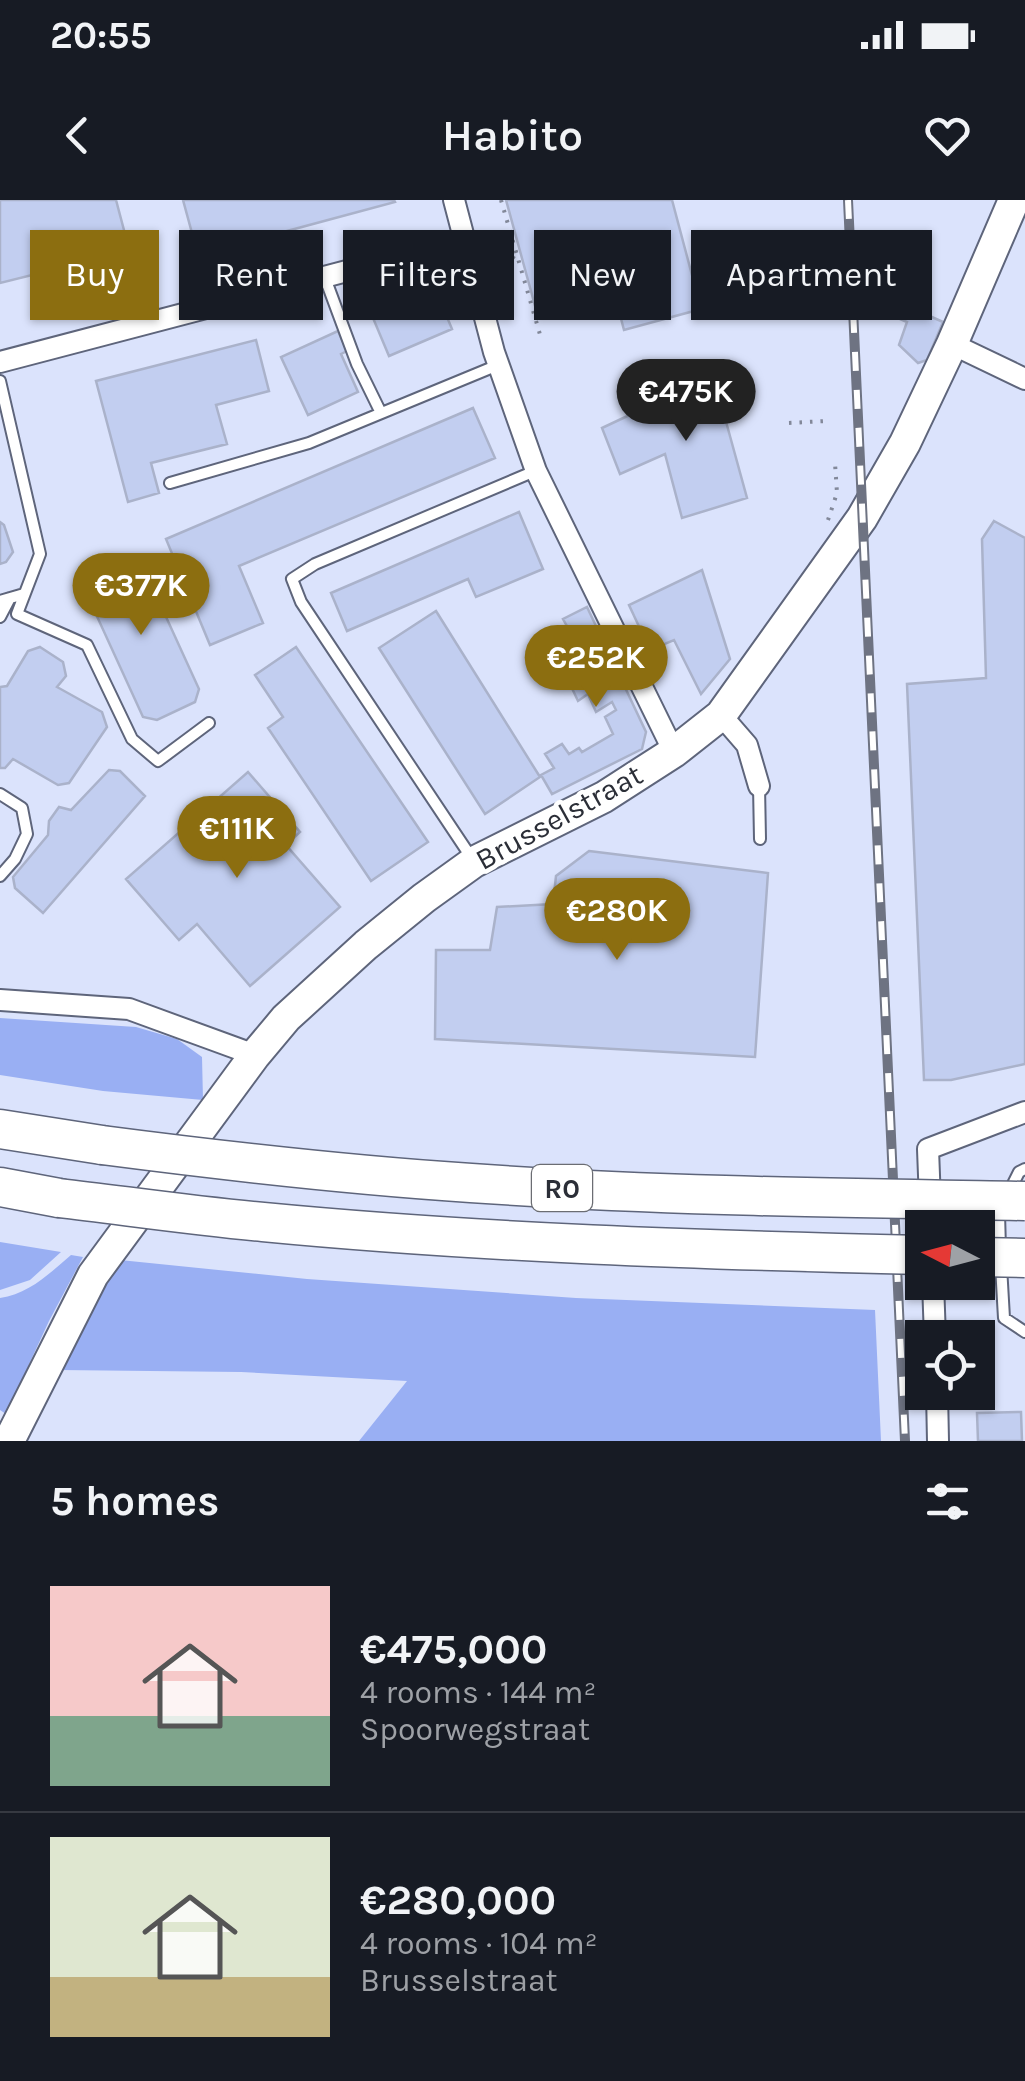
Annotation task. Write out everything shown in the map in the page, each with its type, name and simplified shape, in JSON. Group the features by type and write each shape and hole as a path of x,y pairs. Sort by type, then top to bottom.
{"highway":[{"name":"R0","path":"0,1128 271,1167 473,1184 687,1194 1025,1202"},
{"name":"R0","path":"0,1187 261,1222 474,1238 692,1250 905,1255"},
{"path":"995,1257 1025,1258"}],"street":[{"path":"454,200 462,230"},
{"name":"Brusselstraat","path":"10,1441 92,1274 286,1018 366,945 474,862 604,797 674,752 721,715 862,518 905,443 1014,200"},
{"path":"0,362 343,272"},
{"path":"486,320 536,471 674,752"},
{"path":"952,344 1025,380"},
{"path":"721,715 747,745 759,786"},
{"path":"0,1000 129,1008 255,1055"},
{"path":"930,1210 928,1149 1025,1112"},
{"path":"937,1410 938,1441"}],"lane":[{"path":"324,277 356,364 381,412"},
{"path":"170,483 309,443 500,365"},
{"path":"0,381 40,554 17,614 88,645 132,739 158,761 208,723"},
{"path":"474,862 301,602 292,580 315,564 536,471"},
{"path":"0,617 5,599 24,594"},
{"path":"759,786 760,839"},
{"path":"0,794 22,808 27,834 15,860 0,876"},
{"path":"1025,1169 1019,1172 998,1213 1004,1318 1025,1332"}],"path":[{"path":"502,200 541,338"},
{"path":"790,423 826,421"}],"shaded area":[{"path":"0,1018 136,1027 177,1039 202,1057 203,1100 103,1091 0,1075"},
{"path":"0,1242 61,1252 30,1280 0,1290"},
{"path":"71,1255 83,1257 6,1414 0,1410 0,1298 30,1287"},
{"path":"110,1259 307,1279 576,1298 875,1310 881,1441 359,1441 407,1381 241,1372 59,1370"}],"building":[{"path":"0,200 116,200 124,230 30,230 30,276 0,283"},
{"path":"183,200 395,202 291,230 191,230"},
{"path":"506,200 672,200 691,271 691,312 671,317 671,230 534,230 534,302"},
{"path":"932,317 943,322 927,360 918,363 899,345 907,322 902,320"},
{"path":"374,320 448,320 452,329 389,356"},
{"path":"621,320 661,320 624,330"},
{"path":"338,331 347,351 341,354 358,392 308,415 281,357"},
{"path":"256,340 269,391 216,405 227,444 151,463 159,493 128,502 96,381"},
{"path":"723,371 740,411 725,418 747,498 682,518 665,454 620,474 602,428"},
{"path":"473,408 495,458 239,566 263,623 210,645 166,539"},
{"path":"519,512 543,569 476,597 468,579 347,631 331,593"},
{"path":"994,521 1025,538 1025,1064 951,1080 924,1080 907,684 986,678 982,539"},
{"path":"0,522 13,552 0,564"},
{"path":"128,555 140,560 199,689 195,702 157,720 143,717 84,588 88,573"},
{"path":"702,570 730,659 701,694 674,640 650,650 629,605"},
{"path":"587,607 646,732 642,749 552,794 541,775 554,768 545,754 562,744 569,754 579,748 582,752 613,734 605,717 616,710 612,702 596,712 588,694 578,701 569,682 587,670 563,619"},
{"path":"436,611 540,777 485,814 379,648"},
{"path":"40,647 63,662 66,676 57,687 102,712 107,727 69,783 58,785 13,759 0,768 0,687 7,686 28,651"},
{"path":"296,647 428,842 371,881 268,728 283,717 255,675"},
{"path":"109,770 120,771 145,796 43,913 15,888 13,877 48,835 49,821 59,807 71,810"},
{"path":"248,772 300,832 286,845 340,907 250,986 197,924 179,940 126,879"},
{"path":"589,851 768,873 755,1057 435,1039 436,950 490,950 497,907 553,904 556,876"},
{"path":"1021,1412 1022,1441 978,1441 977,1413"}],"railway":[{"path":"848,200 905,1441"}]}
